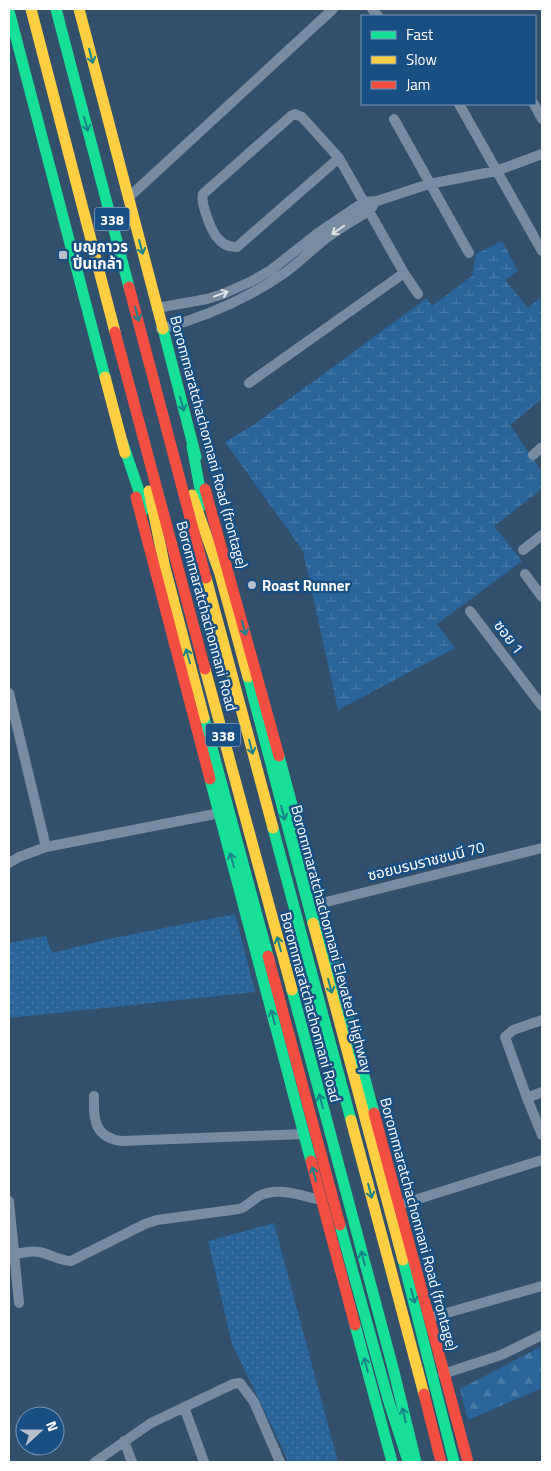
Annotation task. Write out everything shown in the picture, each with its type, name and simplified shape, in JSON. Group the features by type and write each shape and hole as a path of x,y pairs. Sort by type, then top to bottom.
{"main road":[{"name":"Borommaratchachonnani Road","path":"31,9 141,430 388,1349 416,1462"},
{"name":"Borommaratchachonnani Road","path":"56,9 441,1462"},
{"name":"Borommaratchachonnani Road (frontage)","path":"79,9 192,446 228,570 468,1462"},
{"name":"338","path":"9,11 321,1200 392,1462"},
{"name":"Borommaratchachonnani Elevated Highway","path":"167,429 182,464 220,574 421,1327 454,1462"},
{"name":"338","path":"141,430 146,476 165,568 371,1339 408,1462"},
{"path":"122,441 165,568"},
{"path":"192,446 198,482 220,574"}],"street":[{"path":"128,198 333,9"},
{"path":"459,105 542,251"},
{"path":"535,105 542,119"},
{"path":"339,158 237,247 232,248 219,240 211,228 202,202 203,194 295,114 302,117 339,158 418,294"},
{"path":"394,119 469,253"},
{"path":"157,308 194,303 224,294 270,270 318,233 377,201 429,184 496,171 542,154"},
{"path":"162,329 226,307 266,285 285,273 366,206"},
{"path":"249,383 404,272"},
{"path":"194,303 198,318"},
{"path":"533,455 542,447"},
{"path":"523,550 542,535"},
{"path":"525,574 542,597"},
{"name":"ซอย 1","path":"470,610 542,706"},
{"path":"9,694 46,847"},
{"path":"9,863 19,857 46,847 220,813"},
{"name":"ซอยบรมราชชนนี 70","path":"318,904 542,848"},
{"path":"542,1020 513,1030 506,1037 526,1098 542,1135"},
{"path":"526,1098 542,1092"},
{"path":"94,1096 93,1114 97,1126 103,1136 112,1140 304,1134"},
{"path":"399,1205 542,1160"},
{"path":"14,1255 32,1251 71,1261 145,1224 157,1220 239,1209 260,1196 270,1193 290,1193 321,1200"},
{"path":"9,1201 19,1303"},
{"path":"429,1318 542,1286"},
{"path":"444,1374 501,1354 542,1335"},
{"path":"95,1462 151,1423 233,1384 240,1383 254,1402 280,1462"},
{"path":"184,1407 204,1462"},
{"path":"124,1440 132,1462"}],"green space":[{"path":"502,241 518,271 505,280 528,308 542,296 542,399 510,425 542,472 542,489 494,526 522,561 437,624 455,648 338,710 303,551 225,442 255,424 427,298 432,306 472,276 476,254"},
{"path":"235,914 255,992 9,1018 9,943 46,936 52,953 113,938"},
{"path":"274,1223 338,1462 288,1462 232,1344 208,1241"},
{"path":"542,1346 542,1388 468,1420 460,1389"}],"traffic: fast":[{"path":"56,9 129,287"},
{"path":"9,11 105,377"},
{"path":"163,329 196,457"},
{"path":"122,441 145,509"},
{"path":"192,446 203,505"},
{"path":"248,677 313,923"},
{"path":"204,718 268,956"},
{"path":"279,756 374,1113"},
{"path":"210,779 311,1161"},
{"path":"273,828 351,1120"},
{"path":"292,990 393,1368 416,1462"},
{"path":"340,1225 388,1399 407,1458"},
{"path":"403,1260 454,1462"},
{"path":"355,1325 392,1462"}],"traffic: slow":[{"path":"31,9 115,332"},
{"path":"79,9 163,329"},
{"path":"105,377 125,453"},
{"path":"149,491 165,568 204,718"},
{"path":"192,495 220,574 248,677"},
{"path":"206,578 273,828"},
{"path":"205,669 292,990"},
{"path":"313,923 403,1260"},
{"path":"351,1120 424,1394"}],"traffic: jam":[{"path":"129,287 206,578"},
{"path":"115,332 205,669"},
{"path":"205,489 279,756"},
{"path":"136,497 210,779"},
{"path":"268,956 340,1225"},
{"path":"374,1113 468,1462"},
{"path":"311,1161 355,1325"},
{"path":"424,1394 441,1462"}],"place":[{"name":"บุญถาวร ปิ่นเกล้า","path":"63,255"},
{"name":"Roast Runner","path":"252,585"}]}
